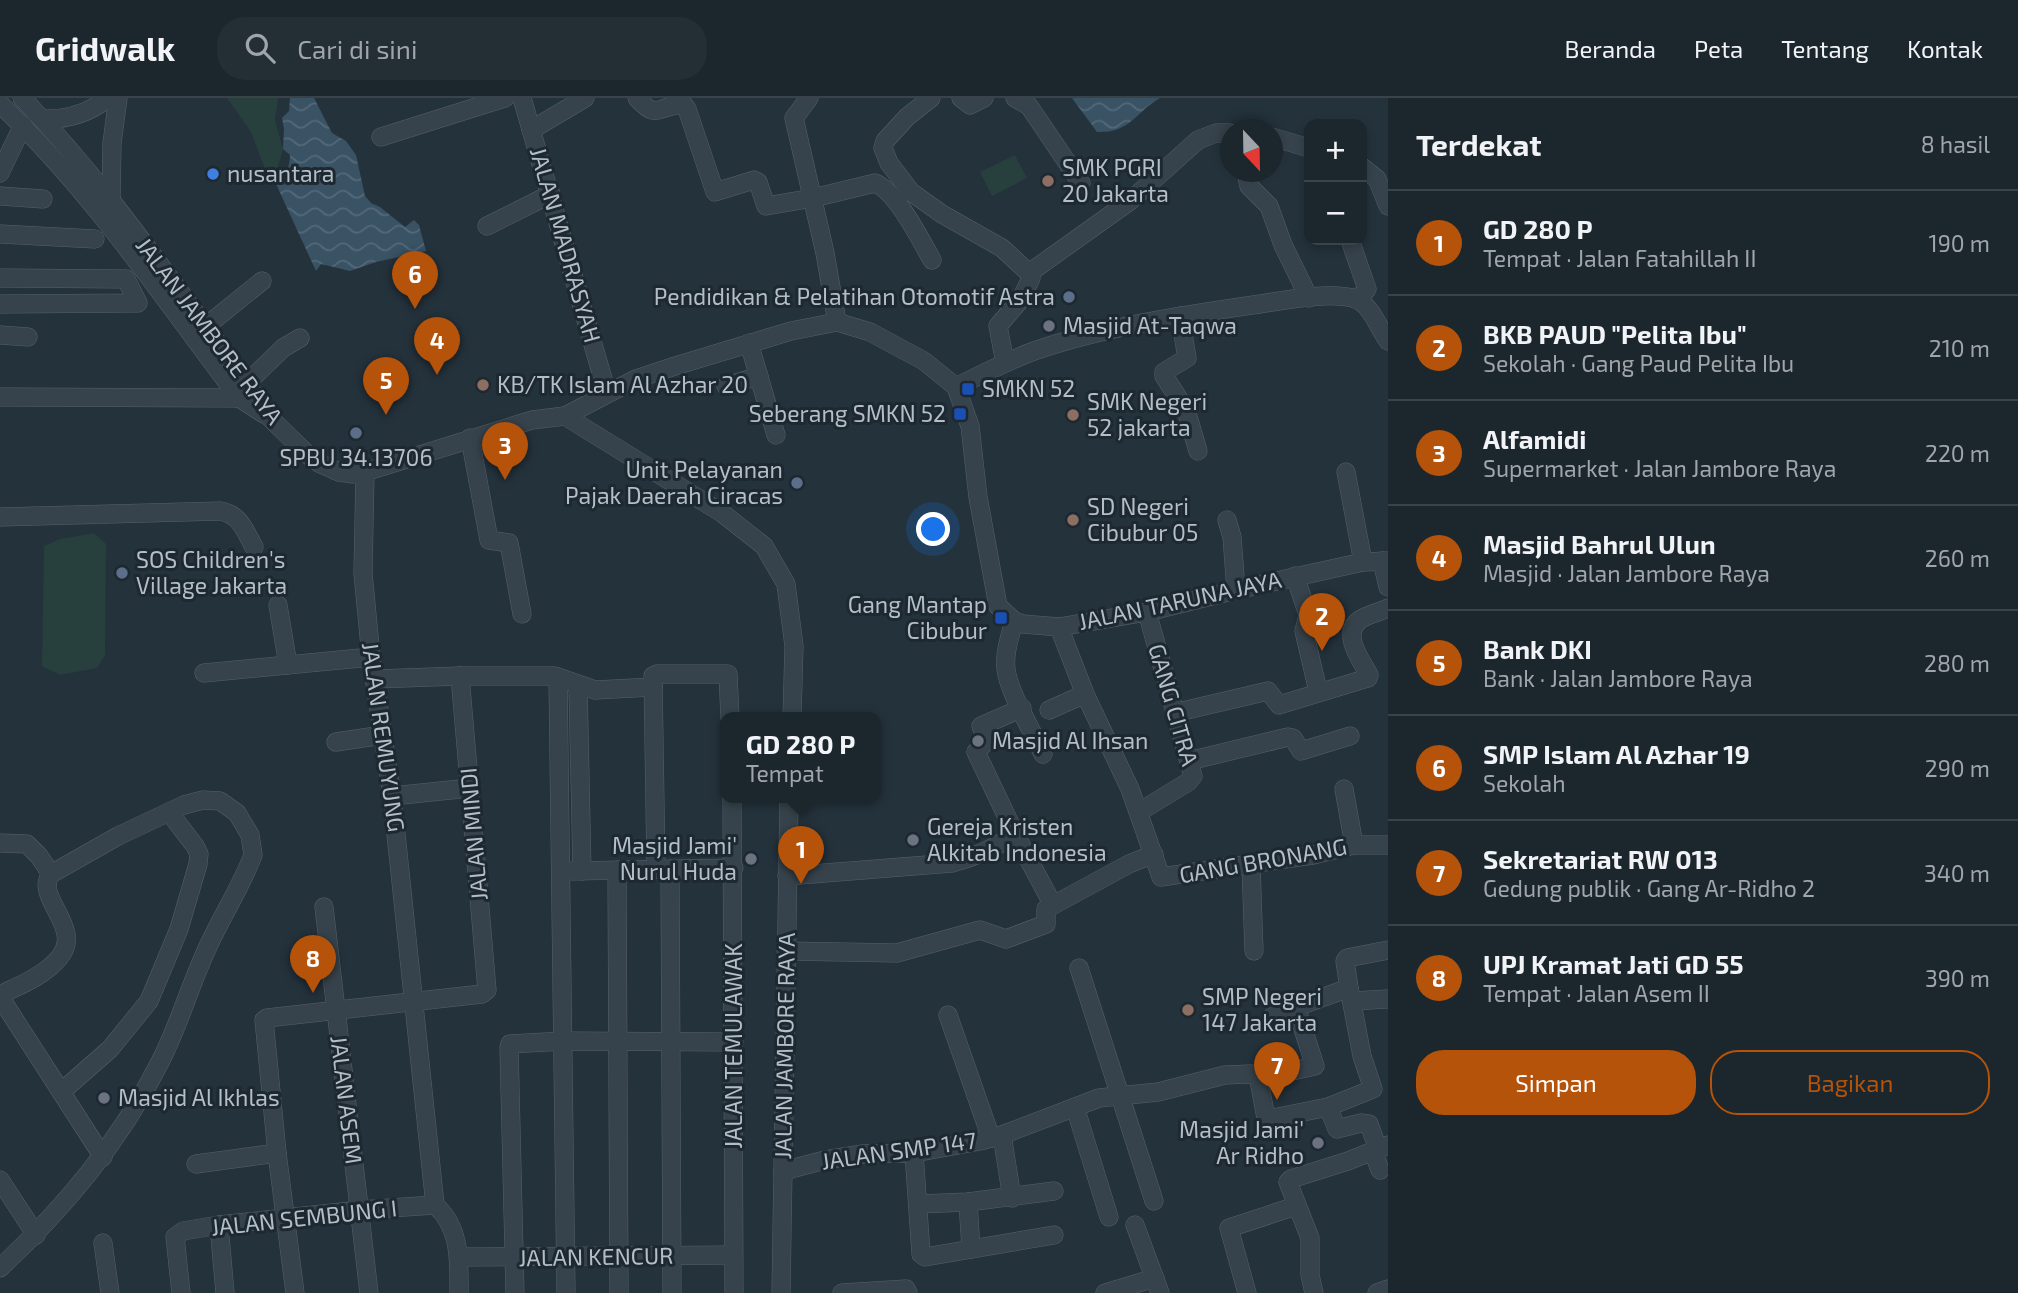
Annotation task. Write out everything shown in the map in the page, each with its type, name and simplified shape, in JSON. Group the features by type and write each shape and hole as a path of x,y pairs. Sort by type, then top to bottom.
{"street":[{"name":"JALAN JAMBORE RAYA","path":"22,98 80,160 111,199 205,327 243,391 249,407 266,414 319,463 347,474 365,472 532,420 565,416"},
{"path":"42,119 79,115 108,98"},
{"path":"111,199 111,143 118,98"},
{"path":"381,137 505,98"},
{"name":"JALAN MADRASYAH","path":"522,98 607,393"},
{"path":"531,130 585,98"},
{"path":"637,98 653,112 675,104 682,104 687,109 715,192 753,180 758,182 766,205 813,198 862,185 879,184 903,213 932,260"},
{"path":"788,98 813,198 837,322"},
{"path":"794,118 809,98"},
{"path":"931,98 907,117 886,141 883,148 886,159 911,192 1006,253 1029,273 1031,278 1027,288 998,326 1005,363"},
{"path":"961,98 970,105 984,98"},
{"path":"1015,98 1029,106 1081,183"},
{"path":"0,104 52,157 243,391"},
{"path":"0,173 23,125"},
{"path":"1029,273 1130,201 1198,140 1220,132"},
{"path":"1283,140 1304,147"},
{"path":"52,157 80,160 100,154 111,143"},
{"path":"1367,170 1377,179 1388,206"},
{"path":"1248,182 1269,206 1283,245 1309,298"},
{"path":"487,226 551,194"},
{"path":"0,196 43,199"},
{"path":"0,234 95,239"},
{"path":"1352,245 1367,289 1357,300"},
{"path":"0,278 126,279 138,303 0,304"},
{"path":"205,327 262,281"},
{"path":"956,387 1035,351 1079,339 1180,316 1309,298 1337,296 1357,300 1371,313 1388,341"},
{"path":"1180,316 1187,358 1164,372 1164,376 1186,410 1198,451"},
{"path":"792,712 794,646 786,584 764,547 722,513 565,416 607,393 675,366 791,331 837,322 870,332 924,361 956,387 970,426 978,498 998,606 1014,621 1005,656 1005,669 1011,688 1043,754"},
{"path":"0,335 28,337"},
{"path":"0,397 243,391 283,348 300,338"},
{"path":"749,343 776,435"},
{"path":"726,386 759,376"},
{"path":"470,438 489,540 509,543 522,614"},
{"name":"JALAN REMUYUNG","path":"365,472 363,573 371,657 392,796 435,1205"},
{"path":"1346,472 1363,562"},
{"path":"0,517 220,511 232,513 240,520 254,547"},
{"path":"1227,520 1232,537 1236,590"},
{"path":"1385,561 1388,587"},
{"name":"JALAN TARUNA JAYA","path":"1014,621 1059,627 1147,612 1363,562 1385,561"},
{"path":"1295,576 1308,615 1304,631 1318,691"},
{"path":"278,605 288,665"},
{"path":"1174,713 1268,691 1278,705 1368,678 1352,643 1352,634 1359,620 1388,608"},
{"name":"GANG CITRA","path":"1139,812 1193,778 1147,612"},
{"path":"786,951 897,953 980,930 1006,939 1046,924 1045,911 1053,905 1129,864 1154,854 1139,812 1085,694 1059,627"},
{"path":"204,673 371,657"},
{"path":"672,1293 672,1042 653,678 657,674 727,673 730,678 730,712"},
{"path":"375,680 460,676 558,678 595,690 653,687"},
{"name":"JALAN MINDI","path":"415,1001 482,994 487,991 460,676"},
{"path":"558,678 566,1293"},
{"path":"578,685 582,871"},
{"path":"1049,710 1085,694"},
{"path":"1022,708 981,726 986,740 977,748 977,756 1053,905"},
{"path":"336,741 383,735"},
{"path":"1189,761 1290,737 1294,738 1299,750 1303,751 1350,736"},
{"path":"392,796 470,788"},
{"path":"1344,789 1354,845"},
{"path":"0,1268 31,1228 59,1211 103,1157 160,1062 217,925 253,855 254,847 245,822 225,804 203,800 169,812 99,845 51,874 46,890 64,923 65,951 38,976 0,996 103,1157"},
{"name":"JALAN TEMULAWAK","path":"732,803 734,1293"},
{"name":"JALAN JAMBORE RAYA","path":"781,1293 789,803"},
{"path":"61,1092 110,1049 149,1001 179,929 198,864 198,854 169,812"},
{"path":"786,876 952,863 988,851 1015,834"},
{"path":"0,843 27,844 40,856 51,874"},
{"name":"GANG BRONANG","path":"1154,854 1160,874 1164,877 1313,855 1354,845 1388,845"},
{"path":"1251,865 1254,951"},
{"path":"561,872 734,868"},
{"path":"617,870 619,1293"},
{"name":"JALAN ASEM","path":"324,907 369,1293"},
{"path":"1258,1076 1263,1108 1266,1118 1269,1119 1328,1107 1374,1087 1362,1056 1345,961 1349,957 1388,950"},
{"path":"1079,968 1154,1200"},
{"path":"1273,1016 1296,1007 1350,994 1388,999"},
{"path":"295,1293 264,1020 415,1001"},
{"name":"JALAN SMP 147","path":"783,1171 825,1160 863,1154 914,1153 997,1137 1094,1099 1170,1089 1226,1075 1291,1073 1315,1066 1296,1007"},
{"path":"948,1015 997,1137 1012,1198"},
{"path":"515,1293 509,1047 514,1042 734,1042"},
{"path":"1075,1107 1110,1217"},
{"path":"1328,1107 1337,1129 1361,1123 1369,1124 1380,1148 1380,1170"},
{"path":"1314,1293 1310,1275 1311,1245 1289,1187 1291,1179 1380,1148"},
{"path":"196,1164 277,1153"},
{"path":"914,1153 923,1256 928,1258 1054,1235"},
{"path":"0,1180 31,1228"},
{"path":"919,1204 1012,1198 1054,1191"},
{"path":"968,1202 971,1249"},
{"path":"435,1205 452,1224 459,1257 459,1293"},
{"name":"JALAN SEMBUNG I","path":"181,1293 175,1237 183,1231 360,1210 435,1205"},
{"path":"1247,1293 1229,1228 1296,1206"},
{"path":"219,1225 225,1293"},
{"path":"1105,1293 1157,1286 1135,1225"},
{"path":"103,1243 110,1293"},
{"name":"JALAN KENCUR","path":"459,1257 733,1255"},
{"path":"842,1293 906,1289 908,1293"},
{"path":"1377,1293 1388,1289"}],"green space":[{"path":"227,98 278,98 275,120 283,149 276,175 265,169 251,132"},
{"path":"1015,155 1027,178 992,196 980,172"},
{"path":"94,533 106,544 105,655 97,668 60,675 42,666 44,546 60,539"}],"water":[{"path":"290,98 314,98 332,133 346,141 356,155 365,196 405,227 414,220 419,225 426,251 350,271 321,264 316,271 276,184 285,175 289,163 290,155 283,149 282,118 289,111"},
{"path":"1072,98 1160,98 1125,126 1097,132"}],"place":[{"name":"nusantara","path":"213,174"},
{"name":"SMK PGRI 20 Jakarta","path":"1048,181"},
{"name":"Pendidikan & Pelatihan Otomotif Astra","path":"1069,297"},
{"name":"SMP Islam Al Azhar 19","path":"415,309"},
{"name":"Masjid At-Taqwa","path":"1049,326"},
{"name":"Masjid Bahrul Ulun","path":"437,375"},
{"name":"KB/TK Islam Al Azhar 20","path":"483,385"},
{"name":"SMKN 52","path":"968,389"},
{"name":"Seberang SMKN 52","path":"960,414"},
{"name":"Bank DKI","path":"386,415"},
{"name":"SMK Negeri 52 jakarta","path":"1073,415"},
{"name":"SPBU 34.13706","path":"356,433"},
{"name":"Alfamidi","path":"505,480"},
{"name":"Unit Pelayanan Pajak Daerah Ciracas","path":"797,483"},
{"name":"SD Negeri Cibubur 05","path":"1073,520"},
{"name":"SOS Children's Village Jakarta","path":"122,573"},
{"name":"Gang Mantap Cibubur","path":"1001,618"},
{"name":"BKB PAUD \"Pelita Ibu\"","path":"1322,651"},
{"name":"Masjid Al Ihsan","path":"978,741"},
{"name":"Gereja Kristen Alkitab Indonesia","path":"913,840"},
{"name":"Masjid Jami' Nurul Huda","path":"751,859"},
{"name":"GD 280 P","path":"801,884"},
{"name":"UPJ Kramat Jati GD 55","path":"313,993"},
{"name":"SMP Negeri 147 Jakarta","path":"1188,1010"},
{"name":"Masjid Al Ikhlas","path":"104,1098"},
{"name":"Sekretariat RW 013","path":"1277,1100"},
{"name":"Masjid Jami' Ar Ridho","path":"1318,1143"}]}
